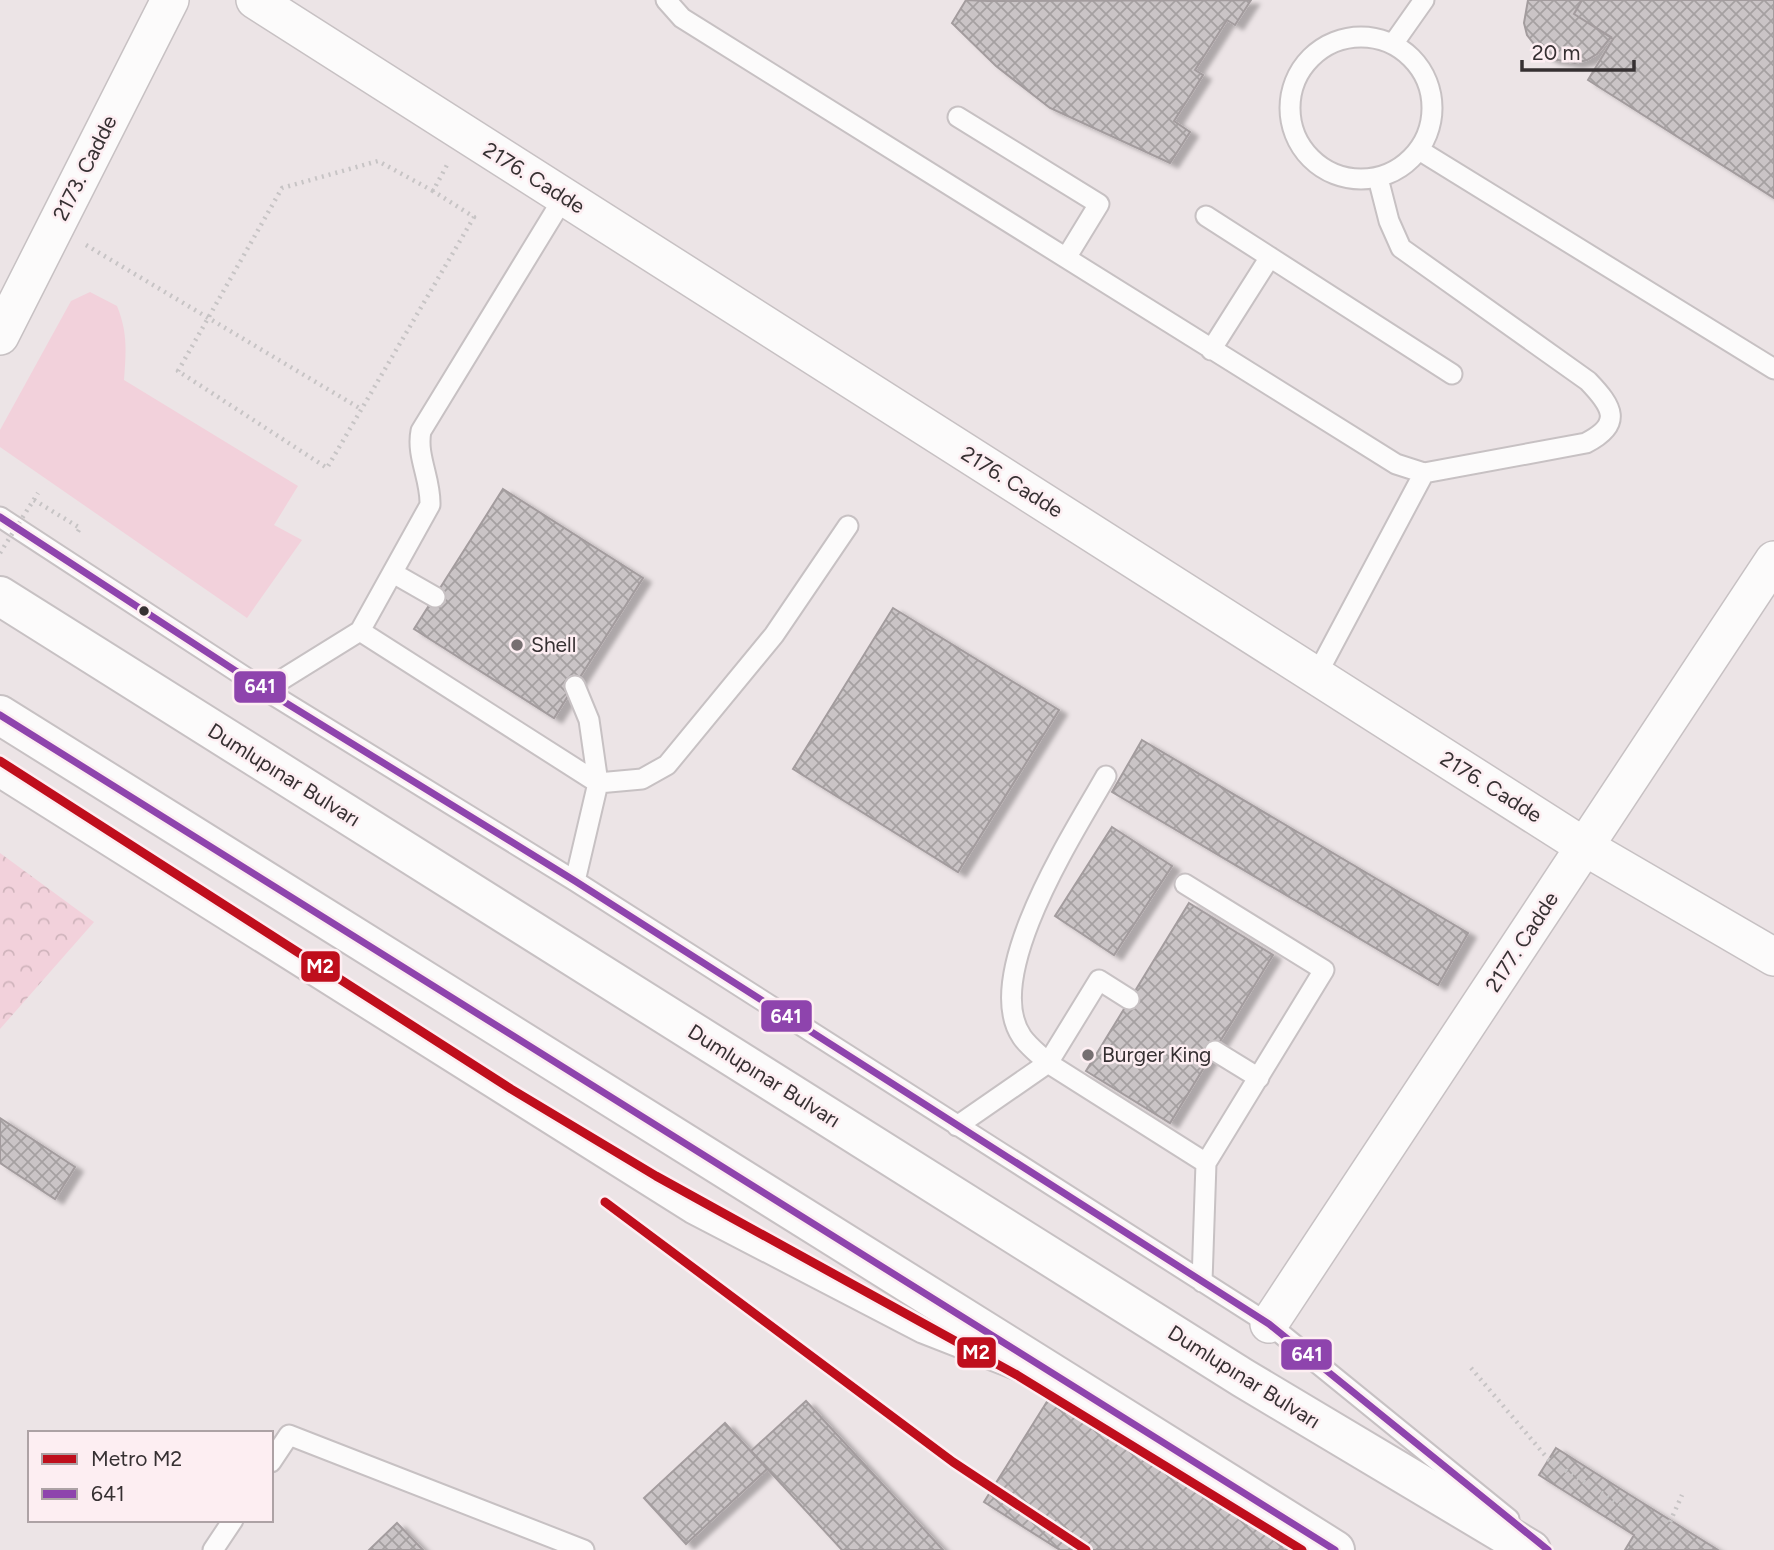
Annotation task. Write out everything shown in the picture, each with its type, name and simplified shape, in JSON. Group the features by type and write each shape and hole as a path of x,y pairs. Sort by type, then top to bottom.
{"highway":[{"name":"Dumlupınar Bulvarı","path":"0,596 1243,1378 1531,1550"},
{"path":"0,715 1335,1550"}],"street":[{"name":"2173. Cadde","path":"0,336 170,0"},
{"name":"2176. Cadde","path":"255,0 1585,846 1774,957"},
{"name":"2177. Cadde","path":"1269,1324 1774,560"}],"lane":[{"path":"666,0 682,18 1396,464 1424,473 1586,443 1600,436 1609,426 1611,413 1605,399 1588,381 1401,248 1389,221 1378,178"},
{"path":"1393,44 1424,0"},
{"path":"1369,37 1393,44 1413,59 1427,79 1432,103 1430,128 1419,150 1401,167 1378,178 1353,178 1329,172 1309,157 1295,136 1290,111 1292,87 1303,65 1322,48 1344,38 1369,37"},
{"path":"958,117 1099,204 1066,258"},
{"path":"1419,150 1774,369"},
{"path":"265,690 360,631 430,505 430,481 419,451 421,431 564,197"},
{"path":"1206,216 1451,374"},
{"path":"1211,350 1270,257"},
{"path":"1316,676 1424,473"},
{"path":"0,517 265,690 575,881 1269,1324 1548,1550"},
{"path":"360,631 598,783 642,779 667,765 774,635 848,526"},
{"path":"393,573 435,597"},
{"path":"575,687 589,720 598,783 575,881"},
{"path":"1106,776 1045,886 1020,944 1011,991 1014,1013 1021,1036 1048,1063 1206,1164"},
{"path":"0,778 691,1213 922,1333 1097,1402"},
{"path":"1185,884 1324,970 1206,1164 1202,1282"},
{"path":"957,1126 1048,1063 1099,980 1129,999"},
{"path":"1214,1051 1259,1078"},
{"path":"273,1459 289,1435 584,1550"},
{"path":"213,1550 232,1522"}],"path":[{"path":"433,191 464,133"},
{"path":"378,161 474,217 327,468 178,371 208,318 282,188 378,161"},
{"path":"55,227 361,409"},
{"path":"0,553 38,493"},
{"path":"34,500 80,528"},
{"path":"1471,1368 1549,1460 1640,1517"},
{"path":"1670,1522 1682,1495"}],"green space":[{"path":"90,292 117,306 121,316 126,351 124,380 298,486 274,525 302,540 247,618 0,447 0,430 71,301"},
{"path":"0,853 94,922 0,1029"}],"building":[{"path":"966,0 1251,0 1235,25 1227,20 1195,70 1203,75 1174,121 1190,132 1170,163 1050,108 996,66 952,23"},
{"path":"1528,0 1582,0 1574,14 1611,37 1597,54 1587,60 1575,63 1552,59 1541,53 1527,35 1524,23"},
{"path":"1582,0 1774,0 1774,198 1588,80 1613,39 1574,14"},
{"path":"503,489 643,578 554,718 414,629"},
{"path":"893,608 1059,710 958,872 793,769"},
{"path":"1142,740 1468,933 1438,985 1112,792"},
{"path":"1112,827 1172,866 1114,955 1055,916"},
{"path":"1189,903 1273,955 1170,1123 1086,1071"},
{"path":"0,1118 75,1167 55,1199 0,1163"},
{"path":"1055,1389 1311,1550 1060,1550 984,1502"},
{"path":"806,1401 943,1550 842,1550 751,1451"},
{"path":"725,1423 767,1469 686,1544 644,1498"},
{"path":"1556,1448 1718,1550 1625,1550 1634,1535 1539,1475"},
{"path":"397,1523 423,1550 369,1550"}],"metro line":[{"name":"M2","path":"0,761 511,1089 656,1176 1017,1375 1302,1550"},
{"name":"M2","path":"605,1202 953,1462 1086,1550"}],"transit line":[{"name":"641","path":"0,517 265,690 575,881 1269,1324 1548,1550"},
{"name":"641","path":"0,715 1335,1550"}],"place":[{"name":"Shell","path":"517,645"},
{"name":"Burger King","path":"1088,1055"}]}
